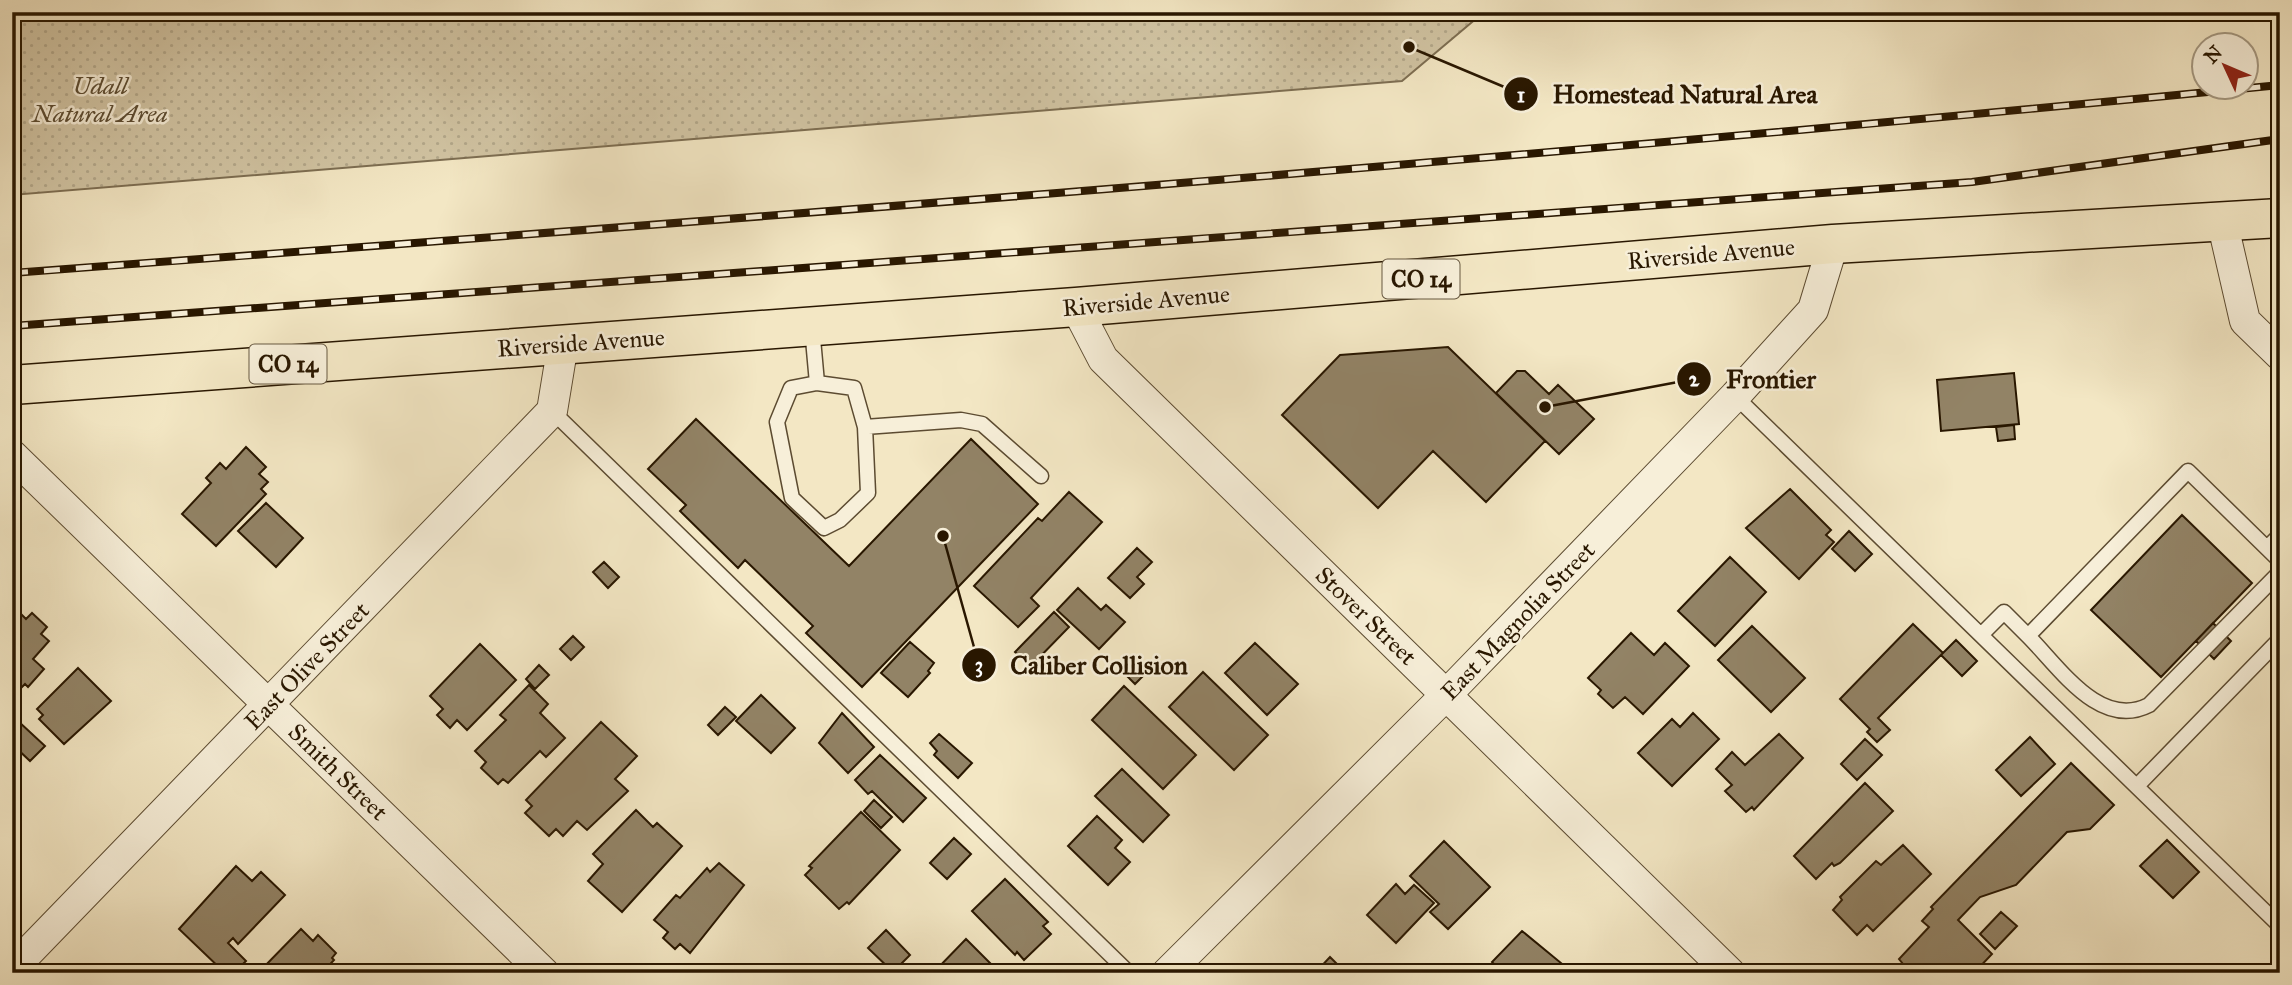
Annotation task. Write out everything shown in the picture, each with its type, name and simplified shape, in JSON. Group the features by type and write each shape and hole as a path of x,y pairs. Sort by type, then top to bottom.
{"highway":[{"name":"Riverside Avenue","path":"12,385 1076,307 1833,244 2280,218"}],"street":[{"path":"2222,221 2245,321 2280,355"},
{"name":"East Magnolia Street","path":"1167,973 1446,695 1735,396 1813,310 1833,244"},
{"name":"Stover Street","path":"1076,307 1103,359 1730,973"},
{"path":"552,411 563,344"},
{"name":"East Olive Street","path":"12,969 552,411"},
{"name":"Smith Street","path":"12,455 544,973"}],"lane":[{"path":"812,326 817,383"},
{"path":"817,383 855,388 865,427 868,494 840,520 824,528 792,498 777,422 791,388 817,383"},
{"path":"1735,396 2280,926"},
{"path":"552,411 1129,973"},
{"path":"865,427 961,420 982,424 1041,476"},
{"path":"2028,636 2188,471 2280,561"},
{"path":"2267,548 2280,535"},
{"path":"1982,634 2004,612 2097,705 2115,711 2136,712 2149,705 2280,572"},
{"path":"2137,786 2280,639"}],"green space":[{"name":"Udall Natural Area","path":"12,12 1484,12 1402,81 12,195"}],"building":[{"path":"1448,347 1545,441 1486,502 1433,451 1378,508 1282,415 1340,355"},
{"path":"1517,371 1525,371 1549,394 1558,385 1594,419 1559,454 1496,393"},
{"path":"2014,373 2019,424 1941,431 1937,380"},
{"path":"696,419 849,566 971,439 1038,504 862,687 806,633 813,626 745,560 738,568 680,511 686,505 648,469"},
{"path":"2014,425 2015,439 1998,441 1996,427"},
{"path":"246,447 266,467 259,474 268,482 261,489 266,494 216,546 182,514 211,483 206,478 220,463 226,469"},
{"path":"1790,489 1831,530 1826,535 1834,542 1799,579 1746,528"},
{"path":"1069,492 1102,522 1031,598 1039,606 1018,627 974,586 1038,518 1042,521"},
{"path":"266,503 303,538 276,567 238,531"},
{"path":"2182,515 2252,583 2161,677 2091,610"},
{"path":"1849,531 1872,554 1855,571 1832,549"},
{"path":"1137,548 1152,562 1137,577 1144,584 1130,598 1108,578"},
{"path":"1730,557 1766,592 1715,646 1678,611"},
{"path":"604,562 619,577 608,588 593,572"},
{"path":"1078,588 1101,610 1106,605 1125,622 1099,649 1057,610"},
{"path":"17,610 26,619 32,613 47,627 41,634 49,641 33,659 44,669 28,687 25,684 12,697 12,615"},
{"path":"1054,612 1069,627 1030,667 1015,652"},
{"path":"2213,623 2231,641 2214,659 2196,641"},
{"path":"1913,624 1943,653 1878,718 1890,730 1877,742 1867,732 1870,729 1840,699"},
{"path":"1752,626 1805,678 1771,712 1718,660"},
{"path":"1631,633 1654,655 1665,643 1689,666 1643,714 1625,697 1613,708 1598,694 1601,690 1588,678"},
{"path":"573,636 584,647 571,660 560,649"},
{"path":"1956,640 1977,661 1962,676 1941,655"},
{"path":"910,642 934,663 928,671 930,673 908,697 881,673"},
{"path":"1255,643 1298,684 1267,715 1225,673"},
{"path":"480,644 516,680 467,730 457,720 450,728 437,715 443,709 430,696"},
{"path":"1138,657 1150,669 1135,684 1123,672"},
{"path":"539,665 549,675 535,689 526,679"},
{"path":"78,668 111,701 64,744 39,719 43,715 37,709"},
{"path":"1203,672 1268,735 1234,770 1169,707"},
{"path":"529,685 548,704 540,713 565,738 546,757 540,751 508,783 503,779 498,784 481,768 486,762 475,751 506,720 500,715"},
{"path":"1124,686 1196,755 1163,789 1092,720"},
{"path":"761,695 795,728 771,753 736,721"},
{"path":"725,707 736,717 718,735 708,725"},
{"path":"842,713 874,747 848,773 819,743"},
{"path":"1693,713 1719,739 1672,786 1638,753 1672,719 1680,727"},
{"path":"18,721 45,746 30,761 12,744 12,727"},
{"path":"601,722 637,756 615,779 628,791 587,830 577,821 563,836 556,829 549,836 525,813 532,806 526,800"},
{"path":"939,734 972,763 958,778 934,755 937,751 930,743"},
{"path":"1779,734 1803,758 1754,810 1752,807 1746,812 1725,791 1732,785 1716,769 1732,752 1745,765"},
{"path":"2030,737 2055,764 2021,796 1996,770"},
{"path":"1865,739 1882,755 1857,780 1841,764"},
{"path":"880,755 926,798 903,822 872,791 868,794 855,780"},
{"path":"2071,763 2114,805 2090,829 2067,832 2016,885 1980,897 1958,920 1992,954 1974,973 1896,973 1903,964 1899,959 1929,927 1922,921 1933,909 1931,907"},
{"path":"1122,769 1169,815 1143,842 1095,796"},
{"path":"1865,783 1893,811 1840,863 1834,866 1832,863 1816,879 1794,856"},
{"path":"874,800 892,817 881,828 864,811"},
{"path":"636,810 653,827 657,823 682,846 622,912 588,881 603,864 593,854"},
{"path":"861,812 900,850 849,904 847,902 839,909 805,875 812,868 809,866"},
{"path":"1097,816 1122,840 1115,848 1130,862 1108,885 1068,846"},
{"path":"954,838 971,854 947,879 930,863"},
{"path":"2167,840 2199,872 2173,898 2140,866"},
{"path":"1444,841 1490,887 1448,929 1430,912 1439,904 1410,876"},
{"path":"1903,845 1931,874 1873,931 1867,925 1857,935 1833,910 1842,900 1840,897 1876,861 1881,865"},
{"path":"719,863 744,885 690,953 680,944 675,949 663,938 668,932 654,920 676,895 680,898 707,868 710,872"},
{"path":"236,866 252,881 261,872 285,895 238,944 233,938 228,943 246,961 234,973 225,973 179,929"},
{"path":"1005,879 1048,922 1043,926 1051,934 1024,960 1017,952 1015,955 972,911"},
{"path":"1396,884 1405,894 1414,885 1434,903 1396,943 1367,915"},
{"path":"2001,912 2017,926 1995,949 1980,934"},
{"path":"301,929 313,941 318,935 336,953 332,958 334,960 322,973 258,973"},
{"path":"886,930 910,955 893,972 868,948"},
{"path":"1522,931 1561,963 1552,973 1502,973 1492,962"},
{"path":"966,939 1000,973 933,973"},
{"path":"1330,957 1346,973 1315,973"}],"railway":[{"path":"12,273 1147,186 1714,138 2280,85"},
{"path":"12,326 1972,182 2280,139"}],"place":[{"name":"Homestead Natural Area","path":"1409,47"},
{"name":"Frontier","path":"1545,407"},
{"name":"Caliber Collision","path":"943,536"}]}
